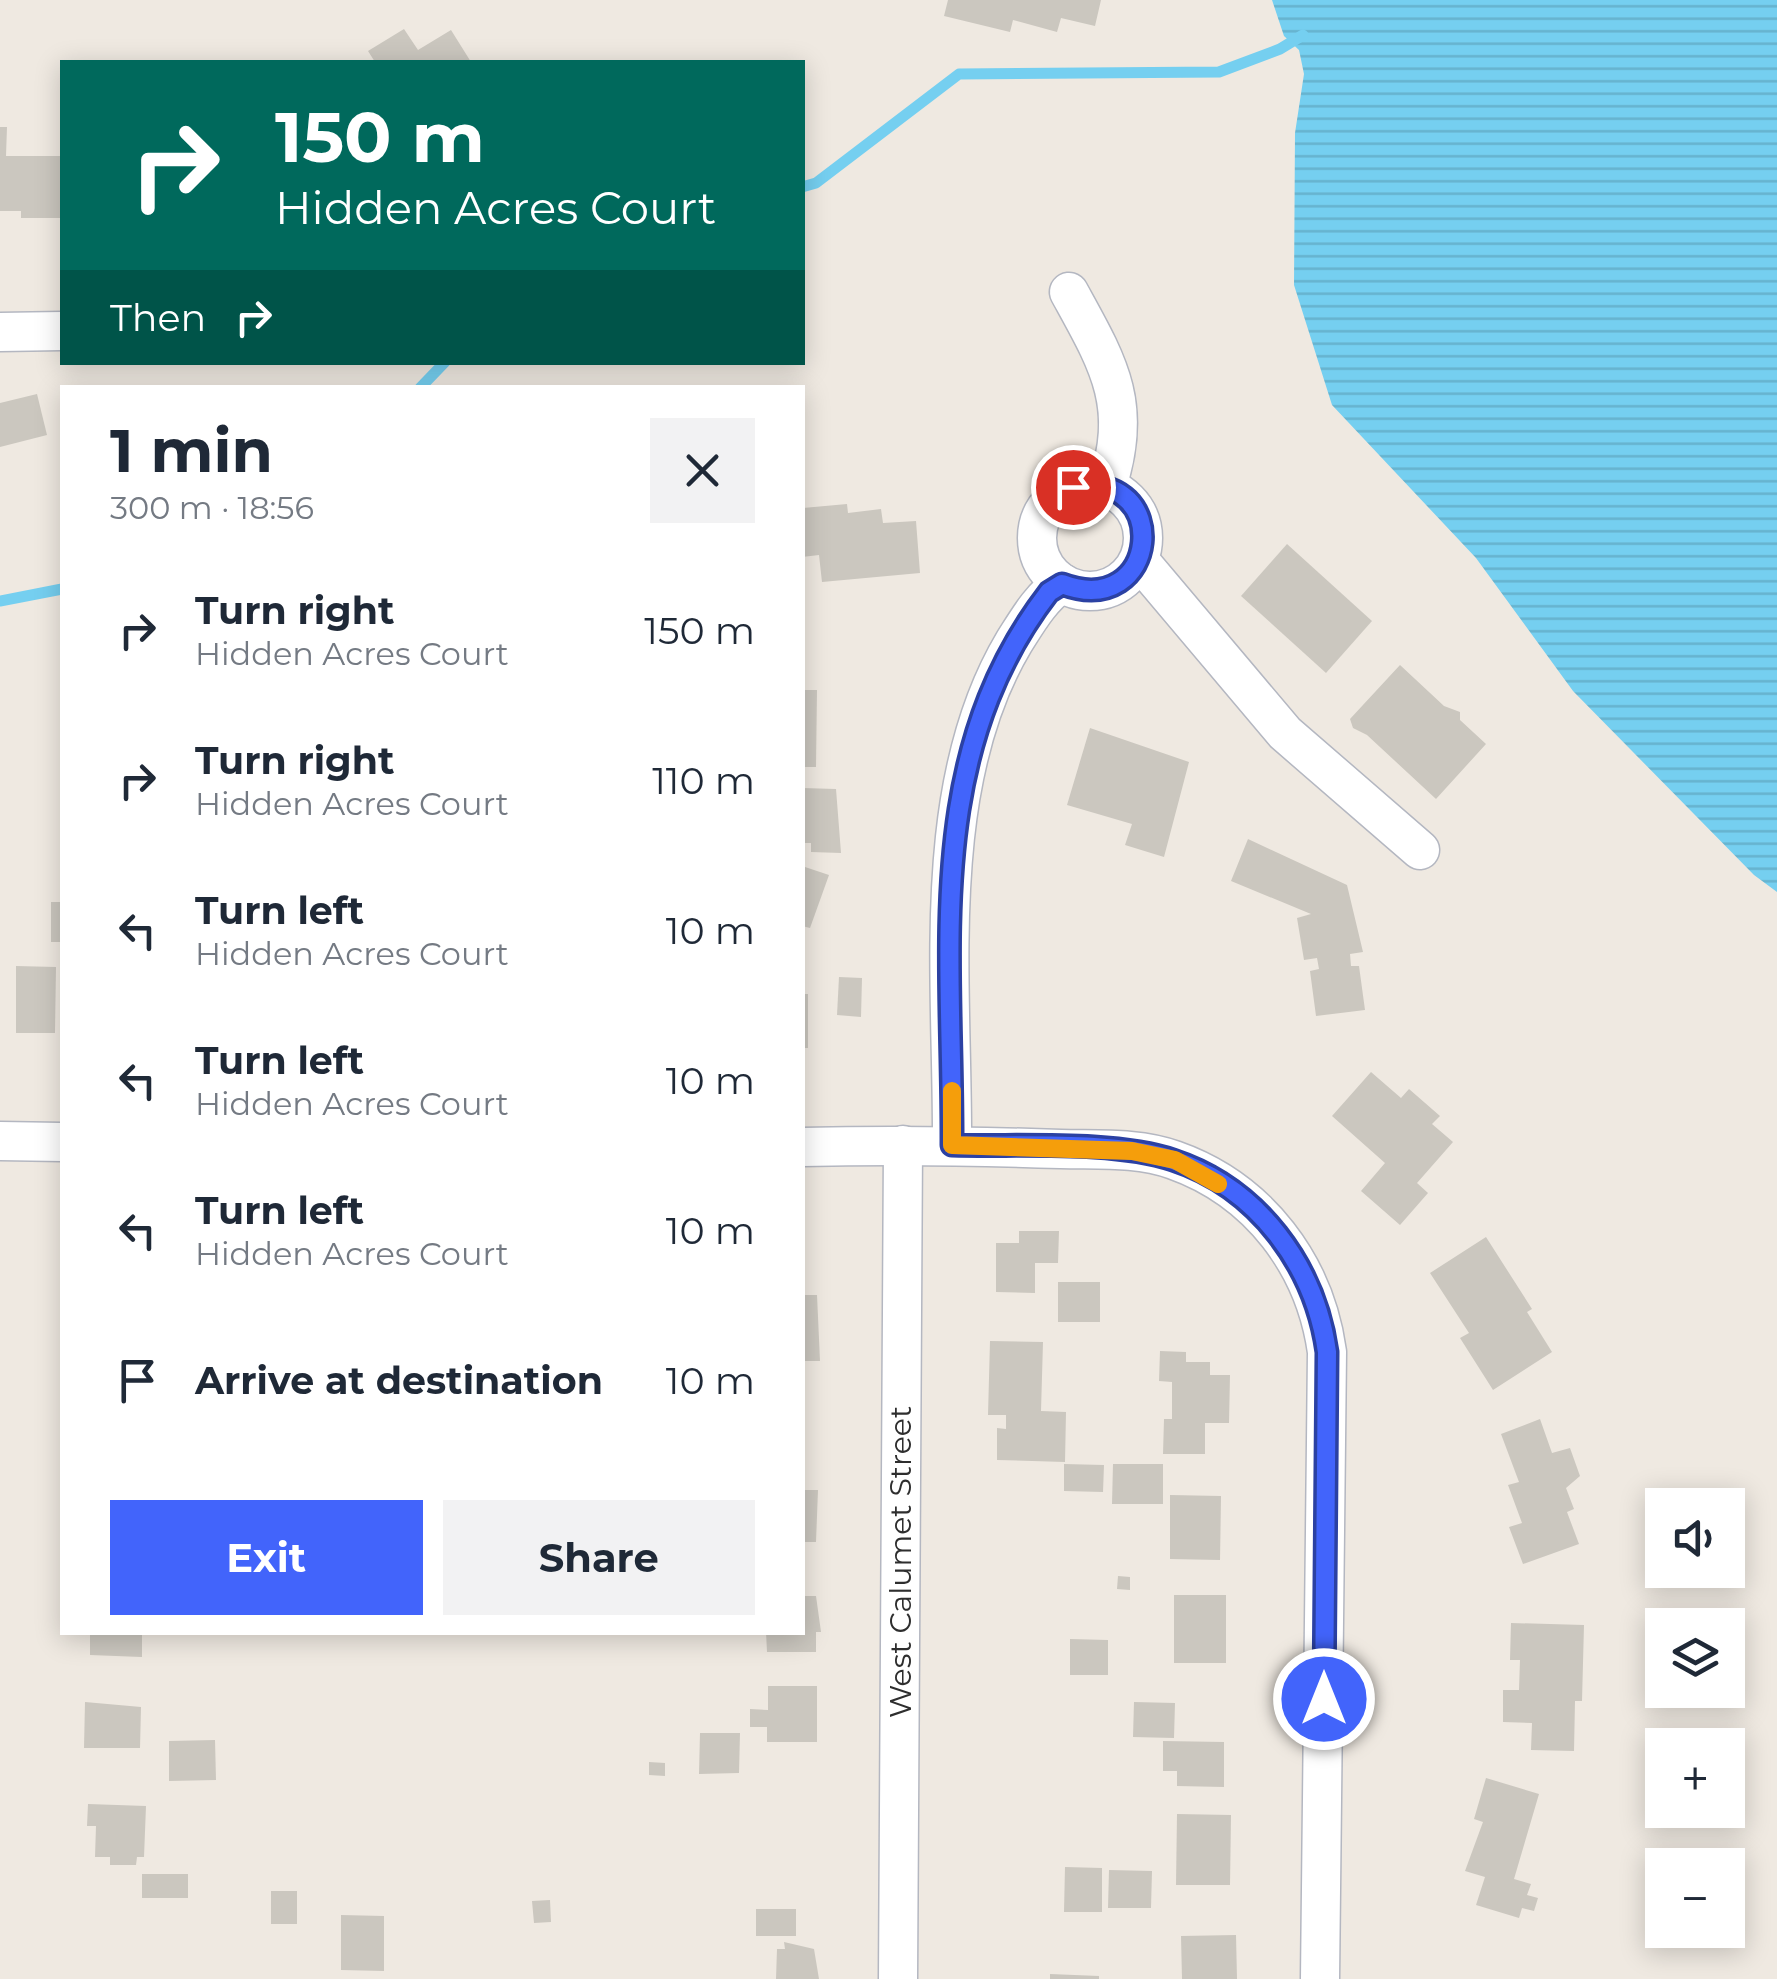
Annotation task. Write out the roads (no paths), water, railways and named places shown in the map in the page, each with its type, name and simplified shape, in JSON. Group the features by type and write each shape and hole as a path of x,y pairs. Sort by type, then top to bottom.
{"street":[{"path":"1069,292 1112,372 1118,401 1118,453 1107,486"},
{"path":"0,332 60,331"},
{"path":"1107,486 1135,508 1144,542 1139,560 1129,575 1098,591 1062,584 1040,558 1037,540 1046,508 1073,487 1107,486"},
{"path":"1139,560 1285,733 1420,850"},
{"path":"952,1145 955,812 996,672 1027,620 1049,592 1062,584"},
{"path":"0,1141 60,1142"},
{"name":"West Calumet Street","path":"898,1979 903,1145"},
{"path":"805,1147 952,1145 1132,1151 1175,1160 1254,1208 1290,1247 1322,1316 1327,1352 1320,1979"}],"water":[{"path":"1272,0 1777,0 1777,892 1754,875 1573,691 1476,558 1332,405 1294,285 1295,133 1304,74 1299,50 1284,36"}],"waterway":[{"path":"805,186 816,183 959,74 1219,72 1280,49 1303,35"},
{"path":"423,385 442,365"},
{"path":"0,601 60,589"}]}
